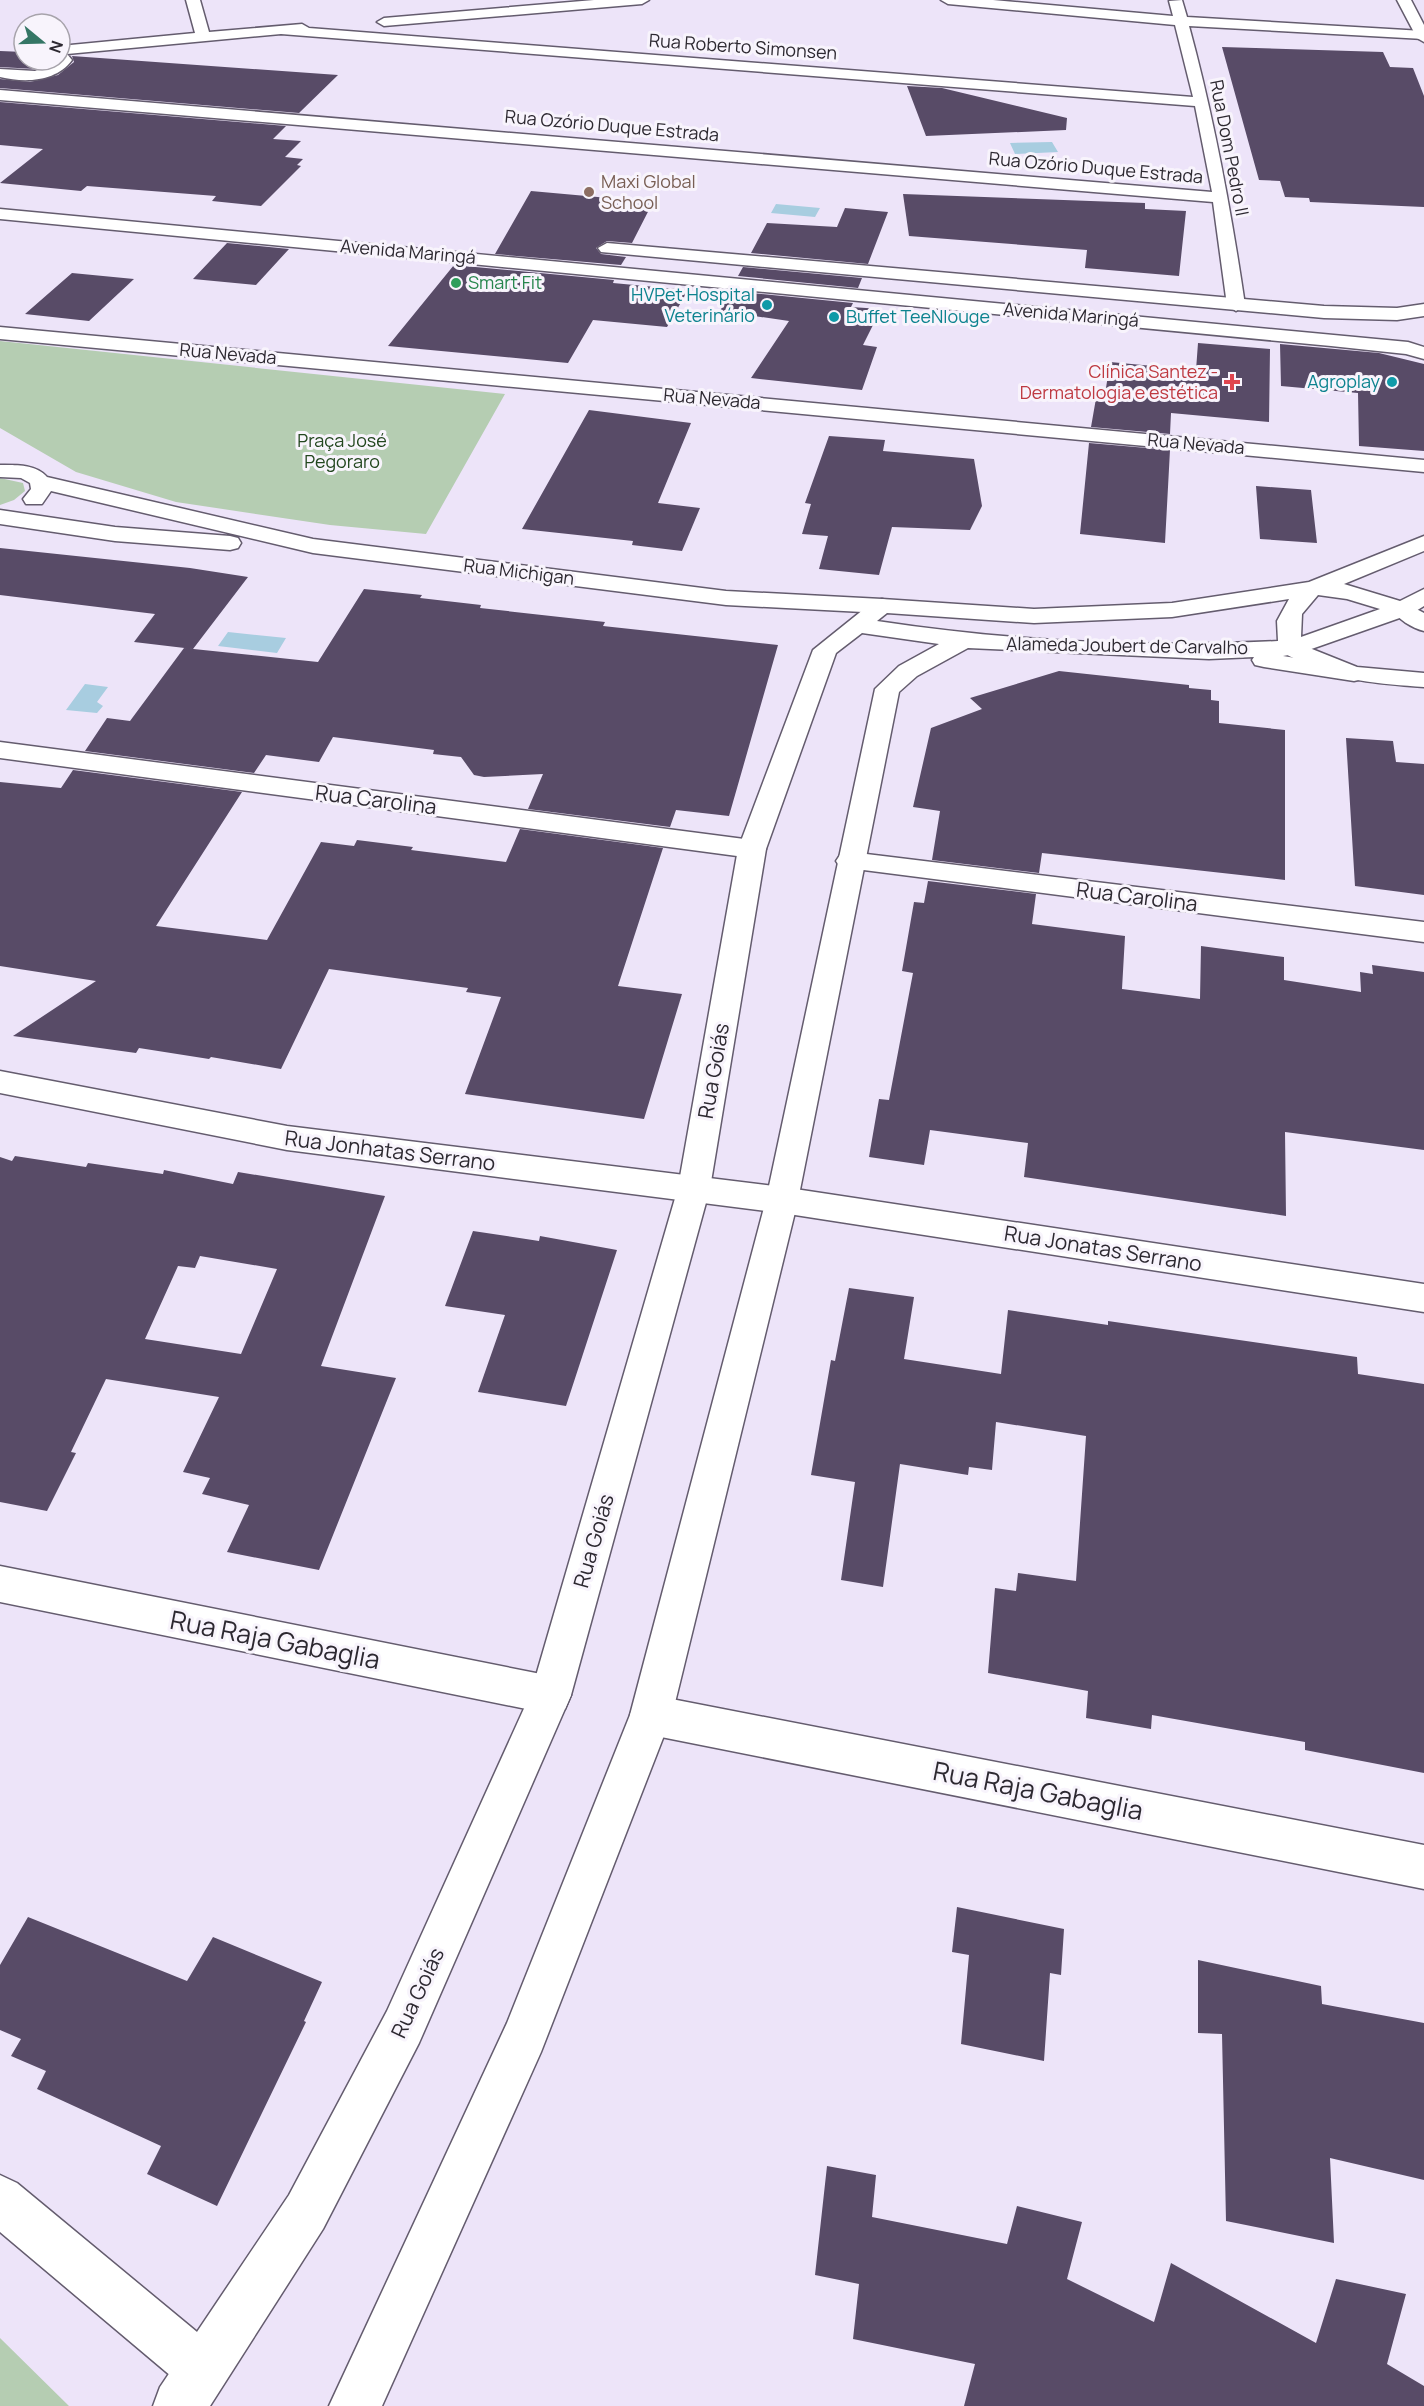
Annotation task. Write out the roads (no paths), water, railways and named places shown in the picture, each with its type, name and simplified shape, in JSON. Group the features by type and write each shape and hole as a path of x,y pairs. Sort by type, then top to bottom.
{"street":[{"path":"194,0 197,38"},
{"path":"72,55 197,38 642,0"},
{"path":"948,0 1181,21 1423,37 1413,9"},
{"name":"Rua Dom Pedro II","path":"1176,0 1202,102 1221,198 1236,305"},
{"path":"434,19 433,35 458,45"},
{"name":"Rua Roberto Simonsen","path":"282,30 1202,102"},
{"path":"4,75 40,74 42,72"},
{"name":"Rua Ozório Duque Estrada","path":"0,95 1221,198"},
{"path":"0,198 119,207"},
{"name":"Avenida Maringá","path":"0,214 1319,339 1408,348 1424,353"},
{"name":"Avenida Maringá","path":"593,247 1236,305 1366,314 1424,310"},
{"name":"Rua Nevada","path":"0,333 1424,466"},
{"path":"0,453 34,477 42,489 28,504 0,515"},
{"path":"0,471 34,477"},
{"name":"Rua Michigan","path":"34,477 313,546"},
{"name":"Rua Michigan","path":"0,515 86,531 176,541 313,546 726,598 882,606"},
{"name":"Alameda Joubert de Carvalho","path":"882,606 1034,616 1172,610 1314,588 1379,564 1424,543"},
{"path":"1354,674 1322,663 1292,648 1286,629 1288,617 1314,588 1350,592 1403,609 1424,624"},
{"name":"Alameda Joubert de Carvalho","path":"857,625 964,642 1209,651 1292,648 1403,609 1424,596"},
{"name":"Rua Michigan","path":"726,598 857,625"},
{"path":"857,625 882,606"},
{"name":"Rua Goiás","path":"191,2387 306,2212 403,2027 551,1695 694,1188 752,849 825,650 857,625"},
{"path":"355,2406 525,2036 651,1715 782,1200 887,689 908,671 964,642"},
{"path":"1209,651 1354,674 1416,675"},
{"name":"Rua Carolina","path":"0,750 752,849"},
{"name":"Rua Carolina","path":"850,861 1424,932"},
{"name":"Rua Jonhatas Serrano","path":"0,1082 286,1138 782,1200"},
{"name":"Rua Jonatas Serrano","path":"782,1200 1424,1298"},
{"name":"Rua Raja Gabaglia","path":"0,1584 551,1695"},
{"name":"Rua Raja Gabaglia","path":"651,1715 1424,1867"},
{"path":"0,2200 191,2387"}],"water":[{"path":"1052,142 1058,152 1015,154 1010,143"},
{"path":"776,204 820,208 815,217 771,213"},
{"path":"228,632 286,638 277,653 218,646"},
{"path":"85,684 108,687 97,702 103,706 97,713 66,710"}],"place":[{"name":"Maxi Global School","path":"589,192"},
{"name":"Smart Fit","path":"456,283"},
{"name":"HVPet Hospital Veterinário","path":"767,305"},
{"name":"Buffet TeeNlouge","path":"834,317"},
{"name":"Clínica Santez - Dermatologia e estética","path":"1232,382"},
{"name":"Agroplay","path":"1392,382"}],"park label":[{"name":"Praça José Pegoraro","path":"342,451"}]}
